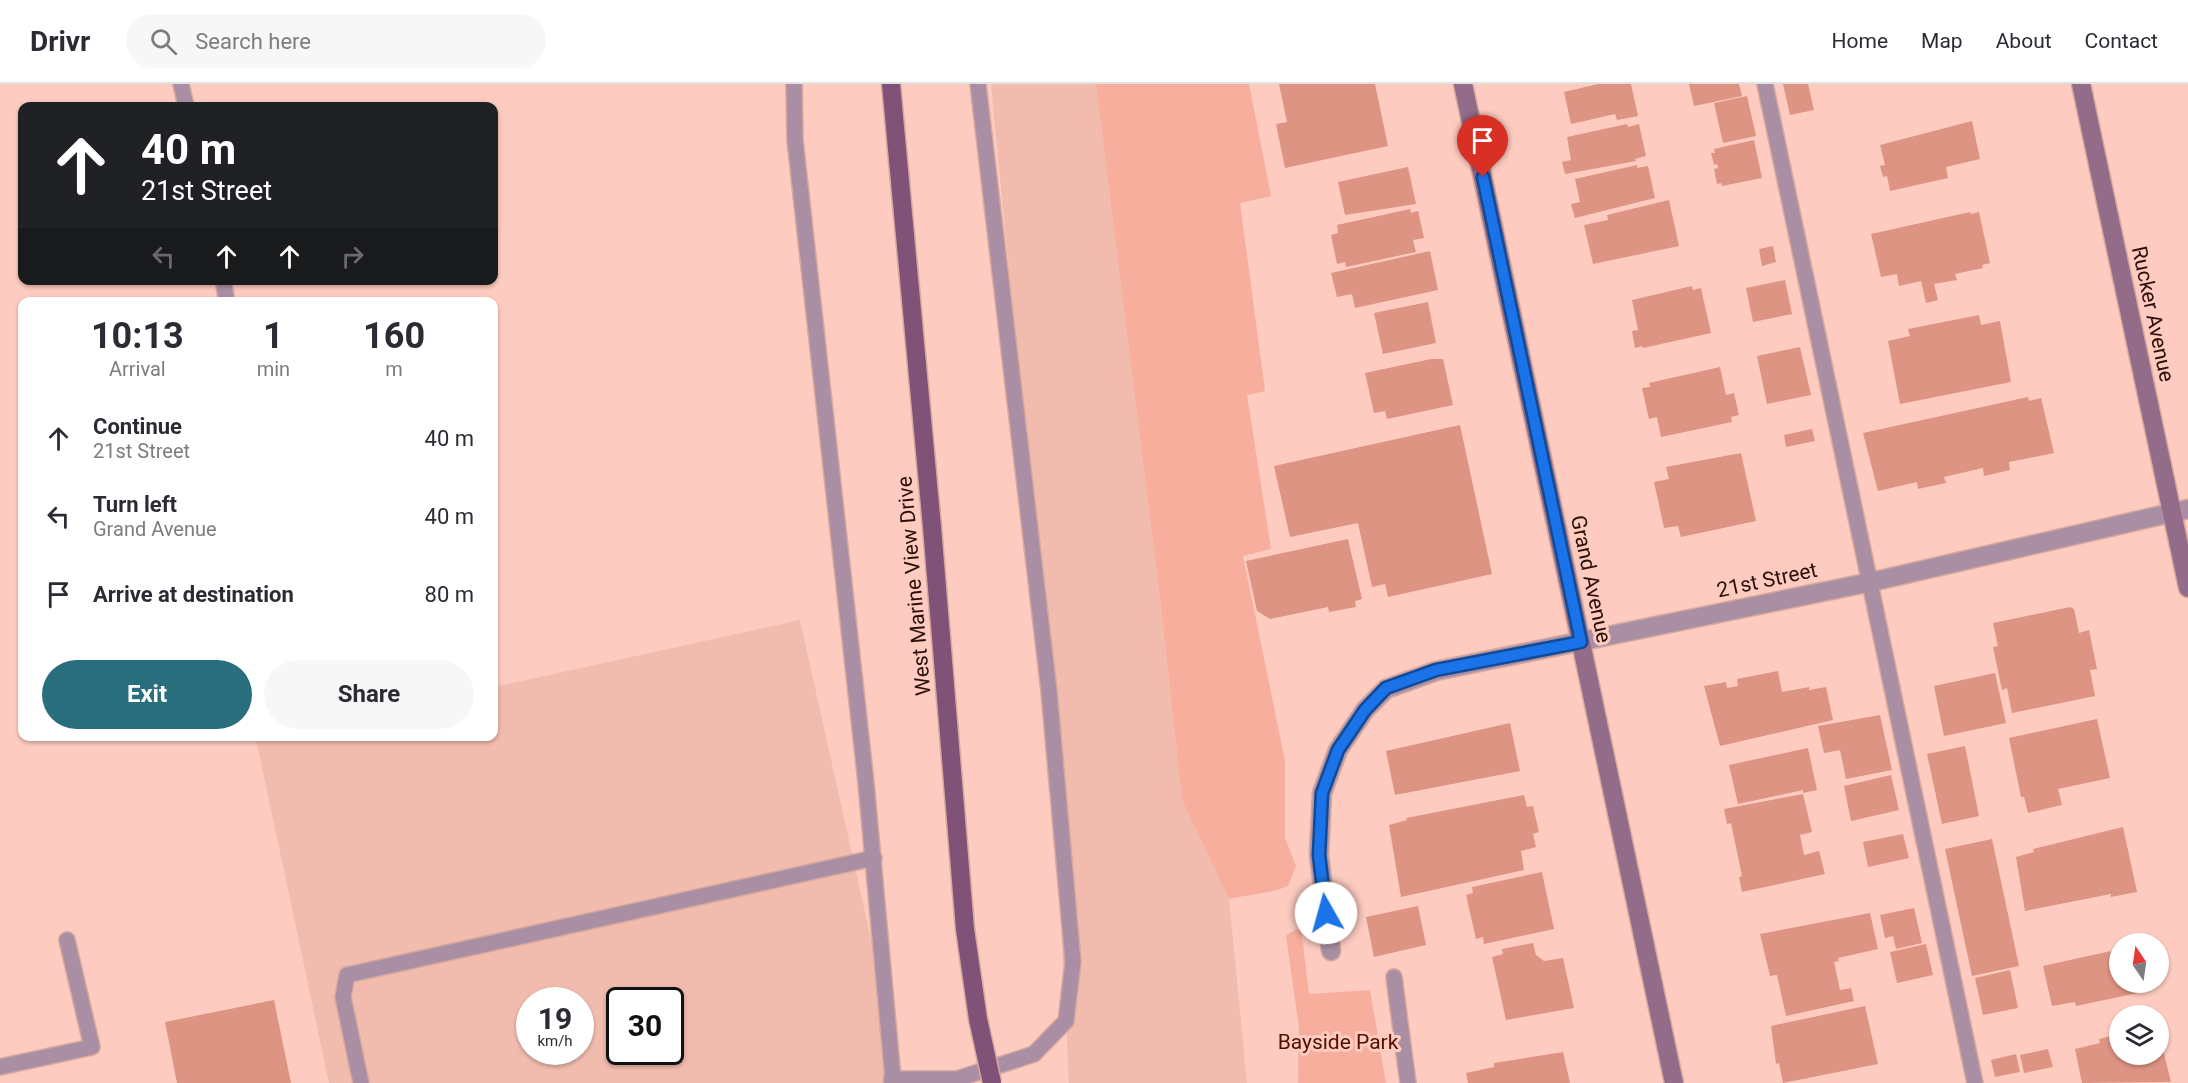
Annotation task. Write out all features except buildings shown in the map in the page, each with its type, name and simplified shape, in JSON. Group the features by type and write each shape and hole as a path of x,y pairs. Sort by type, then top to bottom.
{"main road":[{"name":"West Marine View Drive","path":"891,84 932,526 965,929 978,1019 992,1083"}],"street":[{"name":"Grand Avenue","path":"1463,84 1674,1083"},
{"name":"Rucker Avenue","path":"2080,84 2180,511 2188,588"},
{"name":"21st Street","path":"1331,951 1319,855 1322,793 1338,750 1365,710 1386,688 1436,670 1871,582 2180,511"}],"lane":[{"path":"182,84 185,102"},
{"path":"794,84 795,140 874,858 893,1081 957,1079 1034,1054 1066,1021 1073,962 1049,691 978,84"},
{"path":"1765,84 1975,1083"},
{"path":"361,1083 343,997 347,975 874,858"},
{"path":"0,1067 93,1047 67,940"},
{"path":"1394,977 1408,1083"}],"shaded area":[{"path":"991,84 1096,84 1161,607 1182,800 1229,899 1247,1083 1069,1083 1050,698"},
{"path":"800,620 903,1083 329,1083 256,741 498,741 498,686"}],"green space":[{"path":"1096,84 1249,84 1271,196 1240,203 1265,391 1247,395 1271,549 1243,556 1285,761 1285,838 1296,866 1288,886 1281,889 1229,899 1182,800 1161,607"},
{"name":"Bayside Park","path":"1301,927 1309,994 1370,990 1386,1083 1298,1083 1299,1029 1286,935"}],"route":[{"path":"1326,913 1319,855 1322,793 1338,750 1365,710 1386,688 1436,670 1581,642 1483,177"}]}
